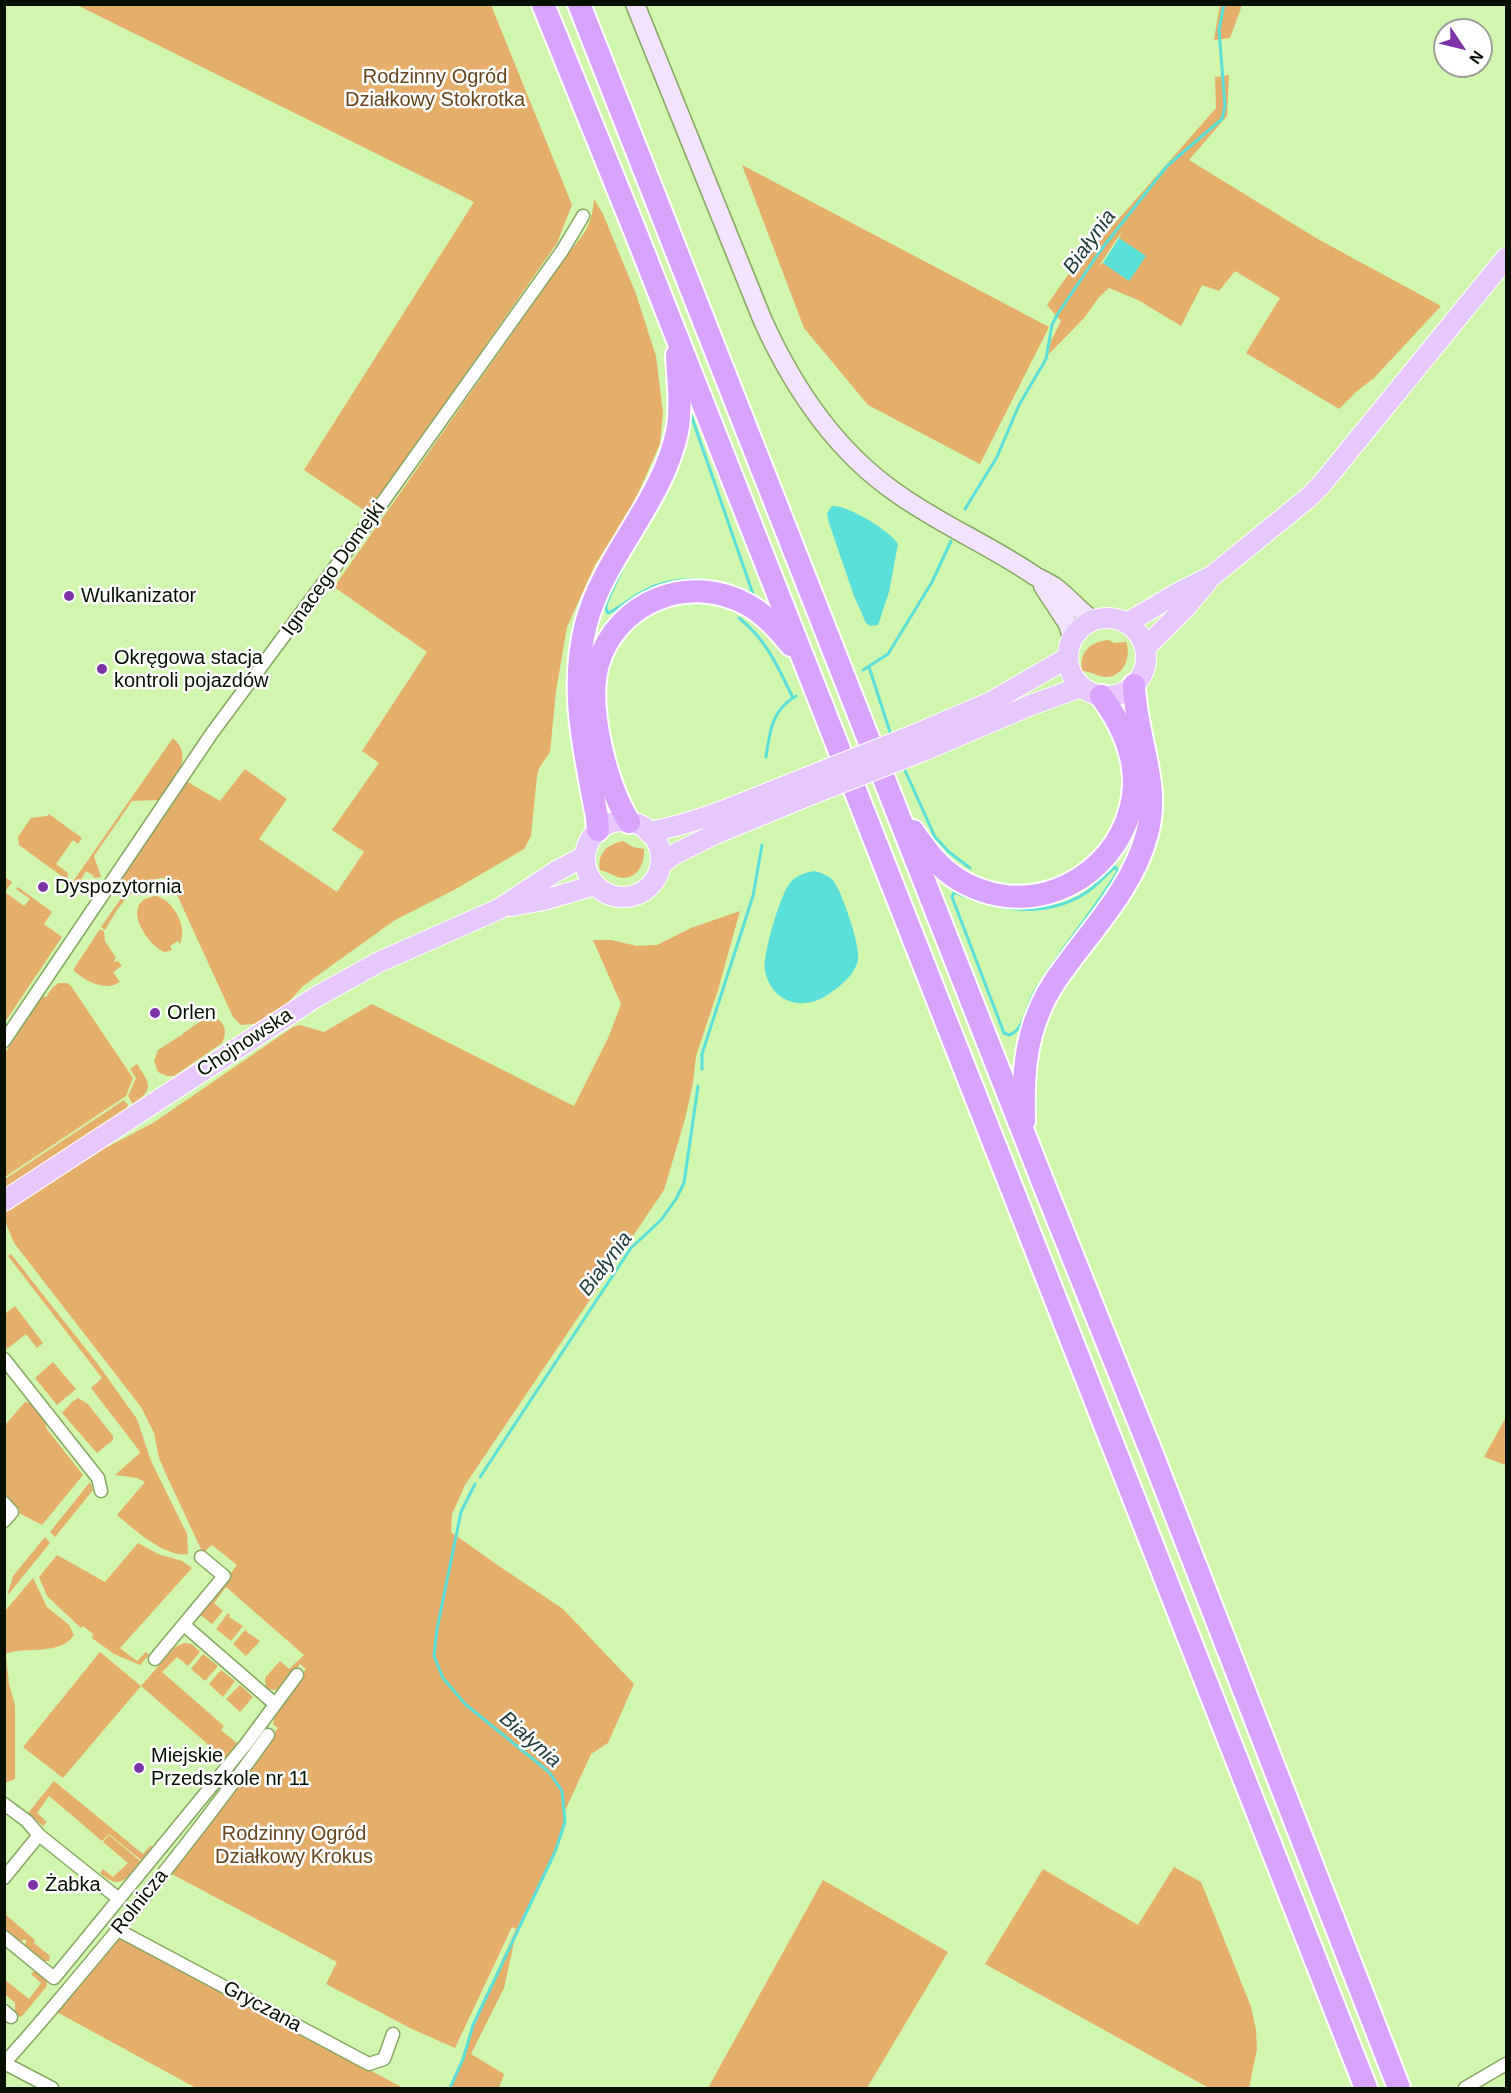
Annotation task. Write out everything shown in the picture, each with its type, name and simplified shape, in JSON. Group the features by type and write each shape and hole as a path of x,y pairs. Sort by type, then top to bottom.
{"highway":[{"path":"543,4 1366,2088"},
{"path":"579,4 1024,1135 1152,1454 1399,2088"},
{"path":"598,830 579,722 578,667 581,645 595,598 655,490 669,460 677,432 679,412 675,336"},
{"path":"639,827 622,811 613,788 603,753 593,700 598,664 612,633 624,619 640,606 668,594 698,590 718,593 750,605 776,627 803,660"},
{"path":"1024,1135 1027,1050 1040,1007 1060,974 1116,900 1132,872 1147,835 1152,811 1151,780 1135,708 1134,685"},
{"path":"893,800 924,846 940,865 973,887 990,893 1018,897 1049,893 1081,879 1112,849 1130,810 1134,785 1128,747 1120,726 1091,692"}],"main road":[{"path":"635,4 763,321 788,372 803,396 842,444 893,491 944,524 1006,556 1055,587 1092,620"},
{"path":"1145,648 1186,607 1212,576 1290,514 1321,485 1506,258"},
{"path":"1127,623 1212,576"},
{"path":"1037,577 1064,617 1072,638"},
{"path":"660,865 673,855 807,787 919,743 1032,705 1091,692 1117,695 1134,685 1144,668 1145,648 1140,636 1127,623 1113,618 1092,620 1081,627 1072,638 1067,658 1070,672 1091,692"},
{"path":"919,743 1067,658"},
{"path":"639,827 658,847 660,865 652,884 640,893 633,896 611,896 596,885 588,875 585,856 588,843 598,830 612,823 639,827 687,822 807,787"},
{"name":"Chojnowska","path":"4,1201 316,998 388,957 499,909 555,872 585,856"},
{"name":"Chojnowska","path":"499,909 544,900 596,885"}],"street":[{"name":"Ignacego Domejki","path":"4,1041 206,742 384,501 562,251 583,216"},
{"path":"4,1359 98,1478 101,1491"},
{"path":"154,1659 224,1576 201,1557"},
{"path":"184,1624 275,1704"},
{"path":"4,1937 54,1978 246,1744 297,1675"},
{"name":"Rolnicza","path":"4,2063 36,2029 118,1930 190,1840 268,1735"},
{"path":"4,1804 27,1821 39,1835 117,1902 134,1910"},
{"path":"4,1878 39,1835"},
{"name":"Gryczana","path":"118,1930 369,2064 384,2059 393,2034"},
{"path":"4,2063 52,2088"},
{"path":"1465,2088 1506,2064"}],"green space":[{"path":"1220,4 1242,5 1230,38 1214,40"},
{"name":"Rodzinny Ogród Działkowy Stokrotka","path":"77,5 491,5 572,205 557,243 368,513 304,470 474,202"},
{"path":"1229,75 1227,116 1189,160 1316,238 1441,306 1374,378 1339,409 1246,353 1280,298 1235,271 1219,291 1202,285 1181,326 1138,300 1109,288 1048,355 1051,341 1061,321 1047,305 1079,259 1109,230 1216,108 1215,77","holes":["1122,231 1119,238 1146,256 1129,281 1103,263 1099,266"]},
{"path":"742,165 1049,327 980,464 868,405 804,328"},
{"path":"594,199 603,214 636,294 656,356 663,413 660,444 632,507 595,565 567,627 556,691 550,752 539,768 537,776 531,836 524,849 454,890 395,920 303,986 286,1005 254,1024 241,1025 233,1017 173,886 168,880 163,878 147,883 121,904 105,930 101,927 122,897 122,879 186,781 220,801 245,769 287,799 259,839 337,892 364,852 332,830 379,763 362,751 427,652 334,587 584,233 592,215"},
{"path":"1108,640 1115,643 1126,642 1127,660 1121,670 1117,674 1105,677 1082,671 1082,658 1087,649 1096,643"},
{"path":"173,738 180,746 182,761 180,769 160,800 132,801 94,856 101,877 93,878 94,876 86,871 78,884 72,883"},
{"path":"49,814 82,838 78,844 73,840 56,864 68,873 67,880 19,845 18,837 31,818"},
{"path":"623,841 633,847 644,849 642,863 637,872 623,878 600,870 600,859 605,850"},
{"path":"5,877 12,882 5,892"},
{"path":"18,887 52,912 44,924 62,937 5,1022 5,892 24,906 30,899 16,889"},
{"path":"156,896 174,909 181,923 180,944 178,941 170,946 172,950 165,952 151,942 144,933 137,914 144,899"},
{"name":"Rodzinny Ogród Działkowy Krokus","path":"740,911 718,990 696,1056 685,1119 664,1190 465,1485 452,1514 451,1532 563,1609 634,1684 608,1743 591,1754 564,1813 565,1822 555,1852 517,1929 504,1988 471,2054 504,2074 499,2088 450,2088 463,2059 473,2025 516,1929 512,1927 455,2048 412,2029 326,1984 337,1962 170,1873 278,1728 273,1724 277,1708 306,1669 300,1664 282,1688 275,1690 266,1689 265,1678 280,1661 289,1669 304,1655 226,1587 214,1603 223,1611 212,1624 199,1614 237,1565 212,1545 205,1552 201,1549 159,1458 154,1433 141,1407 14,1243 5,1221 6,1211 84,1159 153,1123 293,1027 300,1025 324,1032 372,1004 574,1106 609,1036 621,1004 593,940 611,940 637,946 657,945 691,928"},
{"path":"100,929 104,931 105,941 116,958 115,962 118,961 122,966 113,972 120,982 114,985 95,984 73,970"},
{"path":"59,983 67,983 71,986 133,1078 126,1096 5,1177 5,1053 43,996 46,997"},
{"path":"212,1017 220,1021 224,1027 225,1035 222,1043 174,1076 158,1072 154,1061 158,1050 204,1019"},
{"path":"137,1064 148,1086 144,1094 133,1104 128,1096 136,1078 130,1069"},
{"path":"124,1100 128,1105 126,1109 5,1195 5,1179"},
{"path":"11,1254 97,1363 137,1419 151,1461 187,1534 188,1554 170,1552 160,1547 117,1515 145,1482 137,1478 115,1475 140,1453 91,1388 102,1378 8,1256"},
{"path":"15,1306 43,1343 37,1348 26,1334 7,1349 5,1346 5,1314"},
{"path":"53,1362 76,1389 57,1405 35,1378"},
{"path":"78,1398 88,1404 113,1436 113,1440 97,1453 62,1413"},
{"path":"25,1402 34,1404 46,1415 46,1428 83,1475 42,1525 19,1513 20,1510 5,1494 5,1425"},
{"path":"1506,1417 1506,1465 1484,1457"},
{"path":"90,1482 93,1490 55,1537 50,1532"},
{"path":"45,1537 50,1543 7,1596 13,1576"},
{"path":"138,1543 158,1554 182,1561 192,1568 120,1648 137,1661 146,1652 149,1655 140,1665 114,1654 92,1638 93,1634 83,1626 81,1628 47,1596 39,1577 57,1555 105,1582"},
{"path":"33,1578 47,1607 69,1625 74,1635 61,1646 5,1654 5,1611"},
{"path":"228,1613 229,1617 243,1626 231,1641 216,1629"},
{"path":"246,1629 260,1641 246,1656 233,1644"},
{"path":"184,1643 192,1644 200,1652 188,1666 177,1657 162,1672 224,1726 221,1730 238,1744 221,1763 216,1758 219,1754 141,1686 175,1647"},
{"path":"100,1652 141,1686 63,1778 23,1747"},
{"path":"203,1654 218,1666 205,1681 191,1669"},
{"path":"5,1656 15,1705 15,1779 5,1783"},
{"path":"221,1670 235,1681 223,1697 209,1684"},
{"path":"240,1685 253,1697 240,1712 226,1699"},
{"path":"54,1781 143,1854 151,1845 152,1847 141,1860 109,1834 102,1841 49,1796 37,1813 47,1822 43,1826 28,1813"},
{"path":"109,1835 140,1861 127,1877 118,1882 100,1873 103,1869 113,1877 128,1863 103,1842"},
{"path":"1174,1867 1201,1882 1251,2007 1257,2049 1249,2088 1209,2088 985,1964 1043,1869 1138,1925"},
{"path":"823,1880 948,1952 867,2088 708,2088"},
{"path":"5,1911 6,1915 35,1940 34,1943 50,1956 49,1961 42,1961 24,1946 27,1941 24,1939 20,1943 5,1930"},
{"path":"117,1933 403,2088 196,2088 55,2011"},
{"path":"35,1970 46,1979 47,1986 19,2017 15,2013 15,2003 5,1994 4,1979 29,1999 41,1983 31,1974"}],"water":[{"path":"1119,238 1146,256 1129,281 1103,263"},
{"path":"832,506 847,509 868,519 887,532 898,544 889,592 878,625 870,626 866,623 854,596 829,523 827,513"},
{"path":"814,871 830,878 837,888 854,932 858,960 851,975 833,991 819,999 799,1003 781,997 774,991 765,971 766,953 781,900 790,883 795,878"}],"waterway":[{"name":"Białynia","path":"965,509 997,457 1019,405 1046,359 1052,325 1057,315 1100,251 1167,166 1222,119 1225,106 1219,30 1224,4"},
{"path":"690,412 753,594"},
{"name":"Białynia","path":"863,670 888,654 932,582 951,541"},
{"path":"623,567 606,604 608,613 657,585 684,580 713,581 753,594"},
{"path":"739,618 764,644 793,698"},
{"path":"869,667 891,735"},
{"name":"Białynia","path":"766,757 771,730 777,714 796,696"},
{"path":"903,766 935,837 949,852 970,868"},
{"name":"Białynia","path":"702,1069 702,1054 753,896 762,845"},
{"path":"954,892 970,898 1002,907 1019,909 1052,907 1068,902 1088,891 1115,867 1118,871 1044,977 1031,998 1019,1028 1009,1035 1004,1033 952,897 954,893 955,892 956,891"},
{"name":"Białynia","path":"480,1477 631,1248 661,1220 676,1199 684,1183 698,1086"},
{"name":"Białynia","path":"450,2088 463,2059 473,2025 555,1852 565,1822 562,1791 549,1772 465,1704 443,1678 434,1656 437,1629 461,1512 475,1484"}],"place":[{"name":"Wulkanizator","path":"69,596"},
{"name":"Okręgowa stacja kontroli pojazdów","path":"102,669"},
{"name":"Dyspozytornia","path":"43,887"},
{"name":"Orlen","path":"155,1013"},
{"name":"Miejskie Przedszkole nr 11","path":"139,1768"},
{"name":"Żabka","path":"33,1885"}]}
